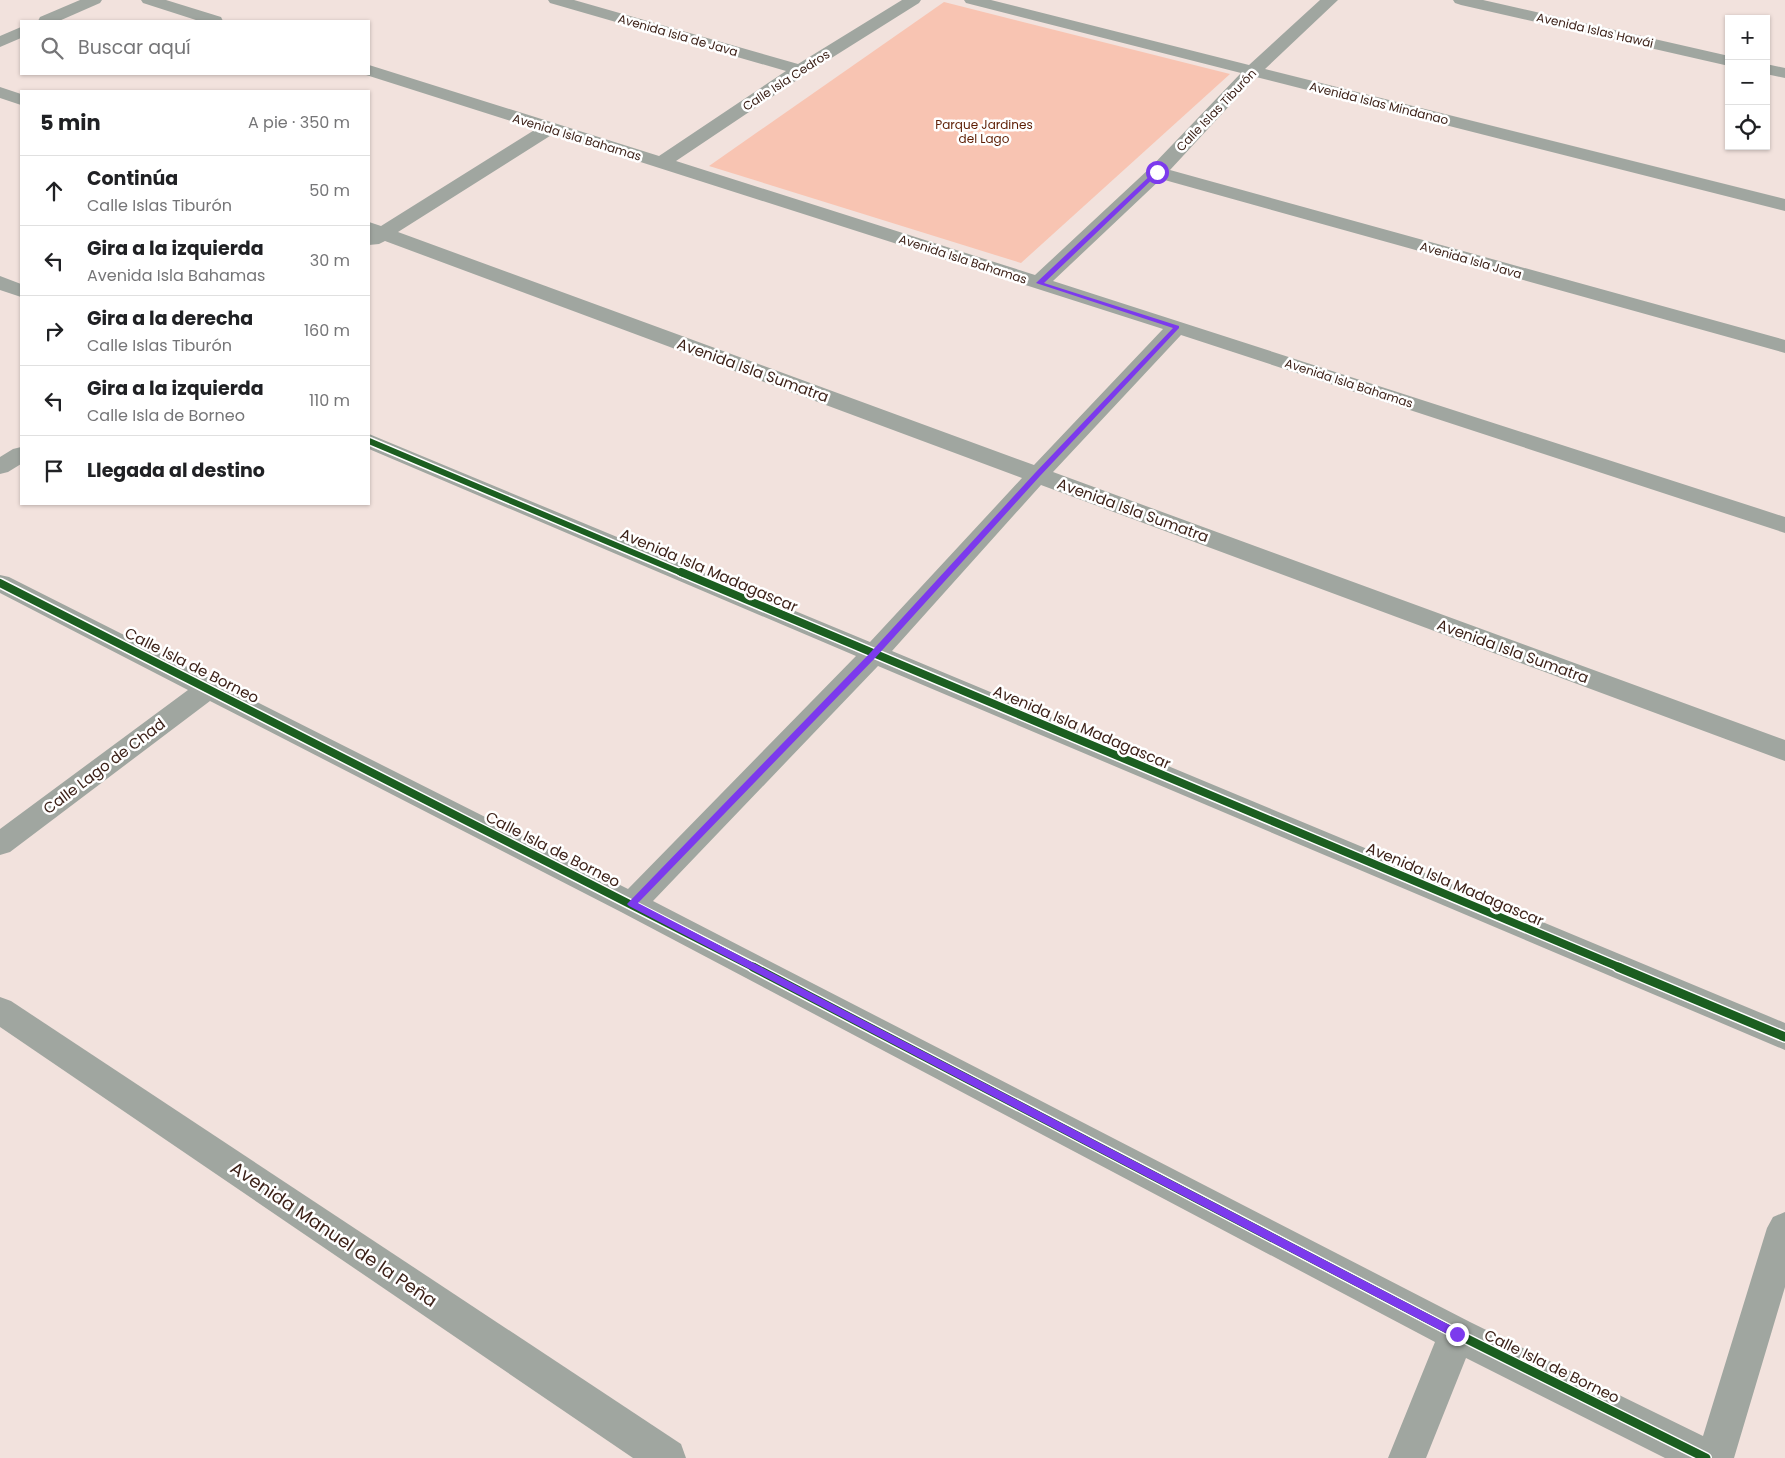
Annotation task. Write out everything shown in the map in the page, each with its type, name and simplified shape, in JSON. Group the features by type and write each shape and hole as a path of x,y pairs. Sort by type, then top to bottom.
{"street":[{"path":"48,20 94,0"},
{"path":"149,0 212,20"},
{"name":"Avenida Isla de Java","path":"556,0 800,70"},
{"name":"Calle Isla Cedros","path":"661,163 800,70 913,0"},
{"name":"Avenida Islas Mindanao","path":"972,0 1785,205"},
{"name":"Calle Islas Tiburón","path":"1040,283 1157,172 1252,71 1330,0"},
{"name":"Avenida Islas Hawái","path":"1461,0 1725,59"},
{"path":"0,42 20,32"},
{"name":"Avenida Isla Bahamas","path":"370,70 1177,327 1785,525"},
{"path":"1770,70 1785,73"},
{"path":"0,92 20,100"},
{"path":"374,234 550,128"},
{"name":"Avenida Isla Java","path":"1157,172 1785,347"},
{"name":"Avenida Isla Sumatra","path":"374,234 1037,475 1785,751"},
{"path":"0,282 20,292"},
{"path":"632,904 873,655 1037,475 1177,327"},
{"name":"Avenida Isla Madagascar","path":"370,441 873,655 1785,1037"},
{"path":"0,467 20,455"},
{"name":"Calle Isla de Borneo","path":"0,583 632,904 1457,1334 1706,1458"},
{"name":"Calle Lago de Chad","path":"0,844 208,689"},
{"name":"Avenida Manuel de la Peña","path":"0,1010 667,1458"},
{"path":"1715,1458 1785,1228"},
{"path":"1407,1458 1457,1334"}],"green space":[{"name":"Parque Jardines del Lago","path":"944,2 1230,74 1021,263 709,166"}],"cycle path":[{"path":"370,441 1785,1037"},
{"path":"0,583 632,904 1457,1334 1706,1458"}],"route":[{"path":"1157,172 1040,283 1177,327 1037,475 873,655 632,904 1457,1334"}]}
